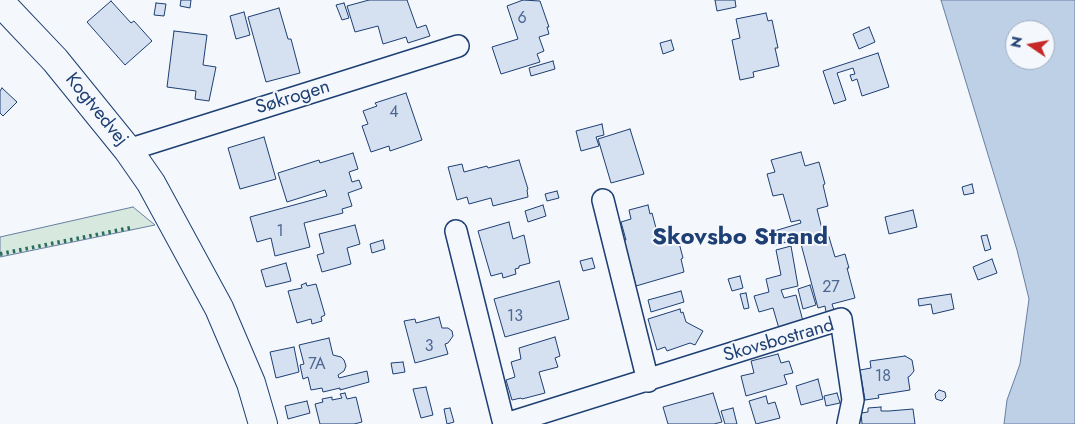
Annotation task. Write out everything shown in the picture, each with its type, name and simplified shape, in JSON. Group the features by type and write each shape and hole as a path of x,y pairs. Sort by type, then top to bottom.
{"street":[{"name":"Kogtvedvej","path":"0,2 55,60 128,150 151,183 219,308 250,383 263,424"},
{"name":"Søkrogen","path":"128,150 458,46"},
{"path":"603,200 648,381"},
{"name":"Skovsbostrand","path":"456,232 505,424 648,381 841,319 853,400 848,424"}],"shaded area":[{"path":"133,207 155,225 0,257 0,237"}],"water":[{"path":"941,0 1075,0 1075,424 1004,424 1007,400 1020,364 1029,299 1017,250"}],"building":[{"path":"181,0 191,0 190,8 180,6"},
{"path":"369,0 407,0 417,28 426,25 430,36 408,43 406,37 383,44 378,26 355,32 347,6"},
{"path":"523,0 540,1 549,27 547,27 549,34 539,37 544,51 537,54 540,62 501,74 492,47 518,39 507,6"},
{"path":"715,0 735,0 736,7 717,11"},
{"path":"111,1 131,23 134,21 152,41 125,65 87,22"},
{"path":"156,3 166,4 164,16 154,15"},
{"path":"344,3 349,18 342,20 336,5"},
{"path":"279,8 288,39 291,39 300,73 266,82 248,17"},
{"path":"244,12 250,35 236,39 230,16"},
{"path":"766,13 768,21 772,20 778,48 775,48 779,66 753,72 754,77 740,80 732,40 740,38 736,19"},
{"path":"869,27 875,42 859,49 853,34"},
{"path":"174,31 207,35 203,65 216,67 209,101 195,99 196,91 167,87"},
{"path":"671,40 674,50 663,54 660,43"},
{"path":"878,53 889,87 862,96 857,79 852,81 850,75 855,74 853,68 837,73 846,100 834,104 823,71"},
{"path":"553,61 555,69 531,76 529,68"},
{"path":"2,88 17,102 3,116 0,113 0,91"},
{"path":"406,93 422,140 390,151 389,146 371,152 362,126 368,124 363,111 377,106 375,103"},
{"path":"602,124 604,135 596,137 599,146 581,151 576,131"},
{"path":"630,129 644,174 611,183 598,139"},
{"path":"264,137 276,179 240,189 228,148"},
{"path":"801,152 805,166 819,162 825,184 823,185 828,206 817,209 823,233 775,245 771,232 801,223 800,220 791,222 783,194 773,196 767,174 775,172 771,160"},
{"path":"353,153 358,169 349,172 352,182 359,180 362,188 348,193 352,206 342,209 343,213 304,223 310,247 275,256 271,238 257,242 250,217 327,196 325,190 287,202 278,173 319,160 320,163"},
{"path":"519,160 528,189 528,197 493,206 491,198 469,204 467,197 457,200 448,167 462,164 464,172"},
{"path":"972,184 974,193 964,195 962,187"},
{"path":"557,191 559,198 547,201 545,194"},
{"path":"543,205 546,216 528,222 525,211"},
{"path":"648,205 660,243 678,239 683,258 681,259 684,272 636,286 621,222 631,219 629,210"},
{"path":"913,210 917,227 889,234 885,217"},
{"path":"509,222 513,239 524,235 530,263 515,269 516,274 503,278 502,273 491,276 478,231"},
{"path":"355,225 360,244 347,248 351,264 322,272 317,255 324,253 319,234"},
{"path":"987,235 991,249 985,251 981,236"},
{"path":"829,237 835,257 845,254 855,298 832,304 834,310 826,312 825,306 818,308 801,244"},
{"path":"383,240 385,249 372,253 370,244"},
{"path":"791,246 798,286 781,290 784,298 796,295 804,325 780,332 773,308 759,312 754,296 769,292 766,279 781,275 776,250"},
{"path":"592,258 595,268 583,271 580,261"},
{"path":"992,259 997,273 978,280 973,267"},
{"path":"286,263 291,281 266,287 261,270"},
{"path":"740,276 743,288 732,291 728,279"},
{"path":"559,281 569,319 505,337 494,299"},
{"path":"306,283 307,286 316,284 325,315 321,317 322,321 312,324 311,319 297,323 288,291 302,288 301,285"},
{"path":"810,285 816,305 803,309 798,289"},
{"path":"681,291 684,302 651,312 648,300"},
{"path":"746,293 749,308 744,309 740,294"},
{"path":"951,294 954,309 933,314 931,304 919,306 918,299"},
{"path":"680,309 686,322 703,331 695,345 690,343 667,351 665,347 657,350 648,319"},
{"path":"439,317 442,328 448,328 452,331 453,336 445,344 448,354 415,363 404,321 415,319 416,323"},
{"path":"555,337 560,356 555,358 558,367 539,372 545,393 512,400 506,380 515,377 511,362 521,359 519,348"},
{"path":"329,338 333,355 341,357 346,366 344,371 338,375 339,378 367,371 369,382 340,390 340,388 323,392 322,388 311,390 308,377 303,379 300,365 304,364 299,345"},
{"path":"294,347 299,372 276,378 270,352"},
{"path":"778,354 781,363 789,361 793,373 784,375 787,384 746,396 741,376 754,373 751,361"},
{"path":"905,356 912,360 914,371 908,377 910,390 878,395 879,398 865,400 860,370 871,368 870,361"},
{"path":"403,362 405,372 393,374 391,363"},
{"path":"818,379 823,399 801,405 796,386"},
{"path":"426,387 433,415 421,418 413,389"},
{"path":"939,390 945,392 946,397 942,401 936,399 935,394"},
{"path":"345,393 347,399 356,397 362,422 354,424 320,424 315,404 323,402 322,399 342,398 340,394"},
{"path":"713,393 722,422 714,424 668,424 663,407"},
{"path":"837,393 840,403 826,406 824,396"},
{"path":"766,396 768,404 775,402 780,418 756,424 749,401"},
{"path":"307,401 310,413 288,419 285,406"},
{"path":"881,407 881,411 913,409 915,424 862,424 861,413 868,412 868,408"},
{"path":"450,408 454,422 447,424 444,409"},
{"path":"733,408 737,424 725,424 721,411"}],"hedge":[{"path":"0,254 130,228"}],"district":[{"name":"Skovsbo Strand","path":"740,238"}]}
